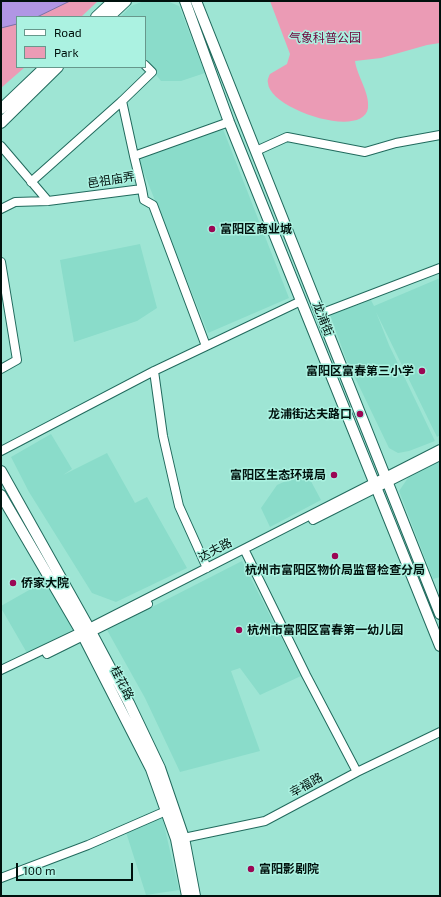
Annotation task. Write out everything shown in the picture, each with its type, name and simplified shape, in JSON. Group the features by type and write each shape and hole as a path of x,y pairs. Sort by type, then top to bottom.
{"main road":[{"path":"97,16 113,1"},
{"path":"110,16 126,1"},
{"name":"龙浦街","path":"188,1 229,122 440,646"},
{"name":"龙浦街","path":"188,1 256,151 440,614"},
{"path":"1,109 44,68"},
{"path":"1,123 57,68"},
{"path":"1,472 87,632 129,703 160,768 195,896"},
{"name":"桂花路","path":"1,495 87,632 151,769 166,811 180,838 187,896"}],"street":[{"path":"31,182 122,101 152,72 146,66"},
{"path":"122,101 134,156"},
{"name":"邑祖庙弄","path":"1,209 15,202 48,201 142,189 134,156 229,122"},
{"path":"256,151 287,137 365,152 396,143 440,135"},
{"path":"1,146 48,201"},
{"path":"142,189 144,200 153,205 206,346"},
{"path":"1,262 17,360 1,369"},
{"path":"320,314 440,268"},
{"path":"1,451 154,371 301,301"},
{"path":"154,371 163,436 179,506 207,568"},
{"name":"达夫路","path":"387,480 440,449"},
{"name":"达夫路","path":"1,670 87,632 207,568 376,485 440,456"},
{"name":"达夫路","path":"1,675 246,553 376,485"},
{"path":"246,553 357,772"},
{"name":"幸福路","path":"180,838 265,821 357,772 440,732"},
{"path":"1,878 88,844 166,811"}],"shaded area":[{"path":"1,1 70,1 39,16 16,16 16,24 1,28"},
{"path":"144,1 167,1 179,6 205,73 181,81 161,81 146,62 146,16 121,16 131,6"},
{"name":"富阳区商业城","path":"223,129 289,298 208,333 138,158"},
{"path":"140,244 157,308 137,321 74,342 60,260"},
{"path":"440,278 440,435 437,437 376,312 389,345 435,441 409,451 398,453 389,448 346,359 330,315 371,300 374,306"},
{"path":"51,434 72,469 63,475 107,453 135,503 147,497 187,568 116,602 92,593 29,492 11,457"},
{"path":"440,460 440,577 433,579 399,491 410,475"},
{"path":"306,472 321,500 270,527 261,508 277,485"},
{"path":"242,561 301,676 260,695 240,668 231,671 260,751 180,772 145,698 107,630"},
{"path":"45,581 74,629 27,653 1,606"},
{"path":"162,816 179,890 146,895 125,829"}],"green space":[{"path":"70,1 98,1 82,16 39,16"},
{"name":"气象科普公园","path":"270,1 440,1 440,43 427,45 381,58 355,61 368,102 368,108 362,117 350,121 334,121 316,117 299,111 283,102 272,93 268,83 270,74 287,64 290,54"},
{"path":"16,24 16,68 24,68 1,88 1,28"}],"place":[{"name":"富阳区商业城","path":"212,229"},
{"name":"富阳区富春第三小学","path":"422,371"},
{"name":"龙浦街达夫路口","path":"360,414"},
{"name":"富阳区生态环境局","path":"334,475"},
{"name":"杭州市富阳区物价局监督检查分局","path":"335,556"},
{"name":"侨家大院","path":"13,583"},
{"name":"杭州市富阳区富春第一幼儿园","path":"239,630"},
{"name":"富阳影剧院","path":"251,869"}]}
